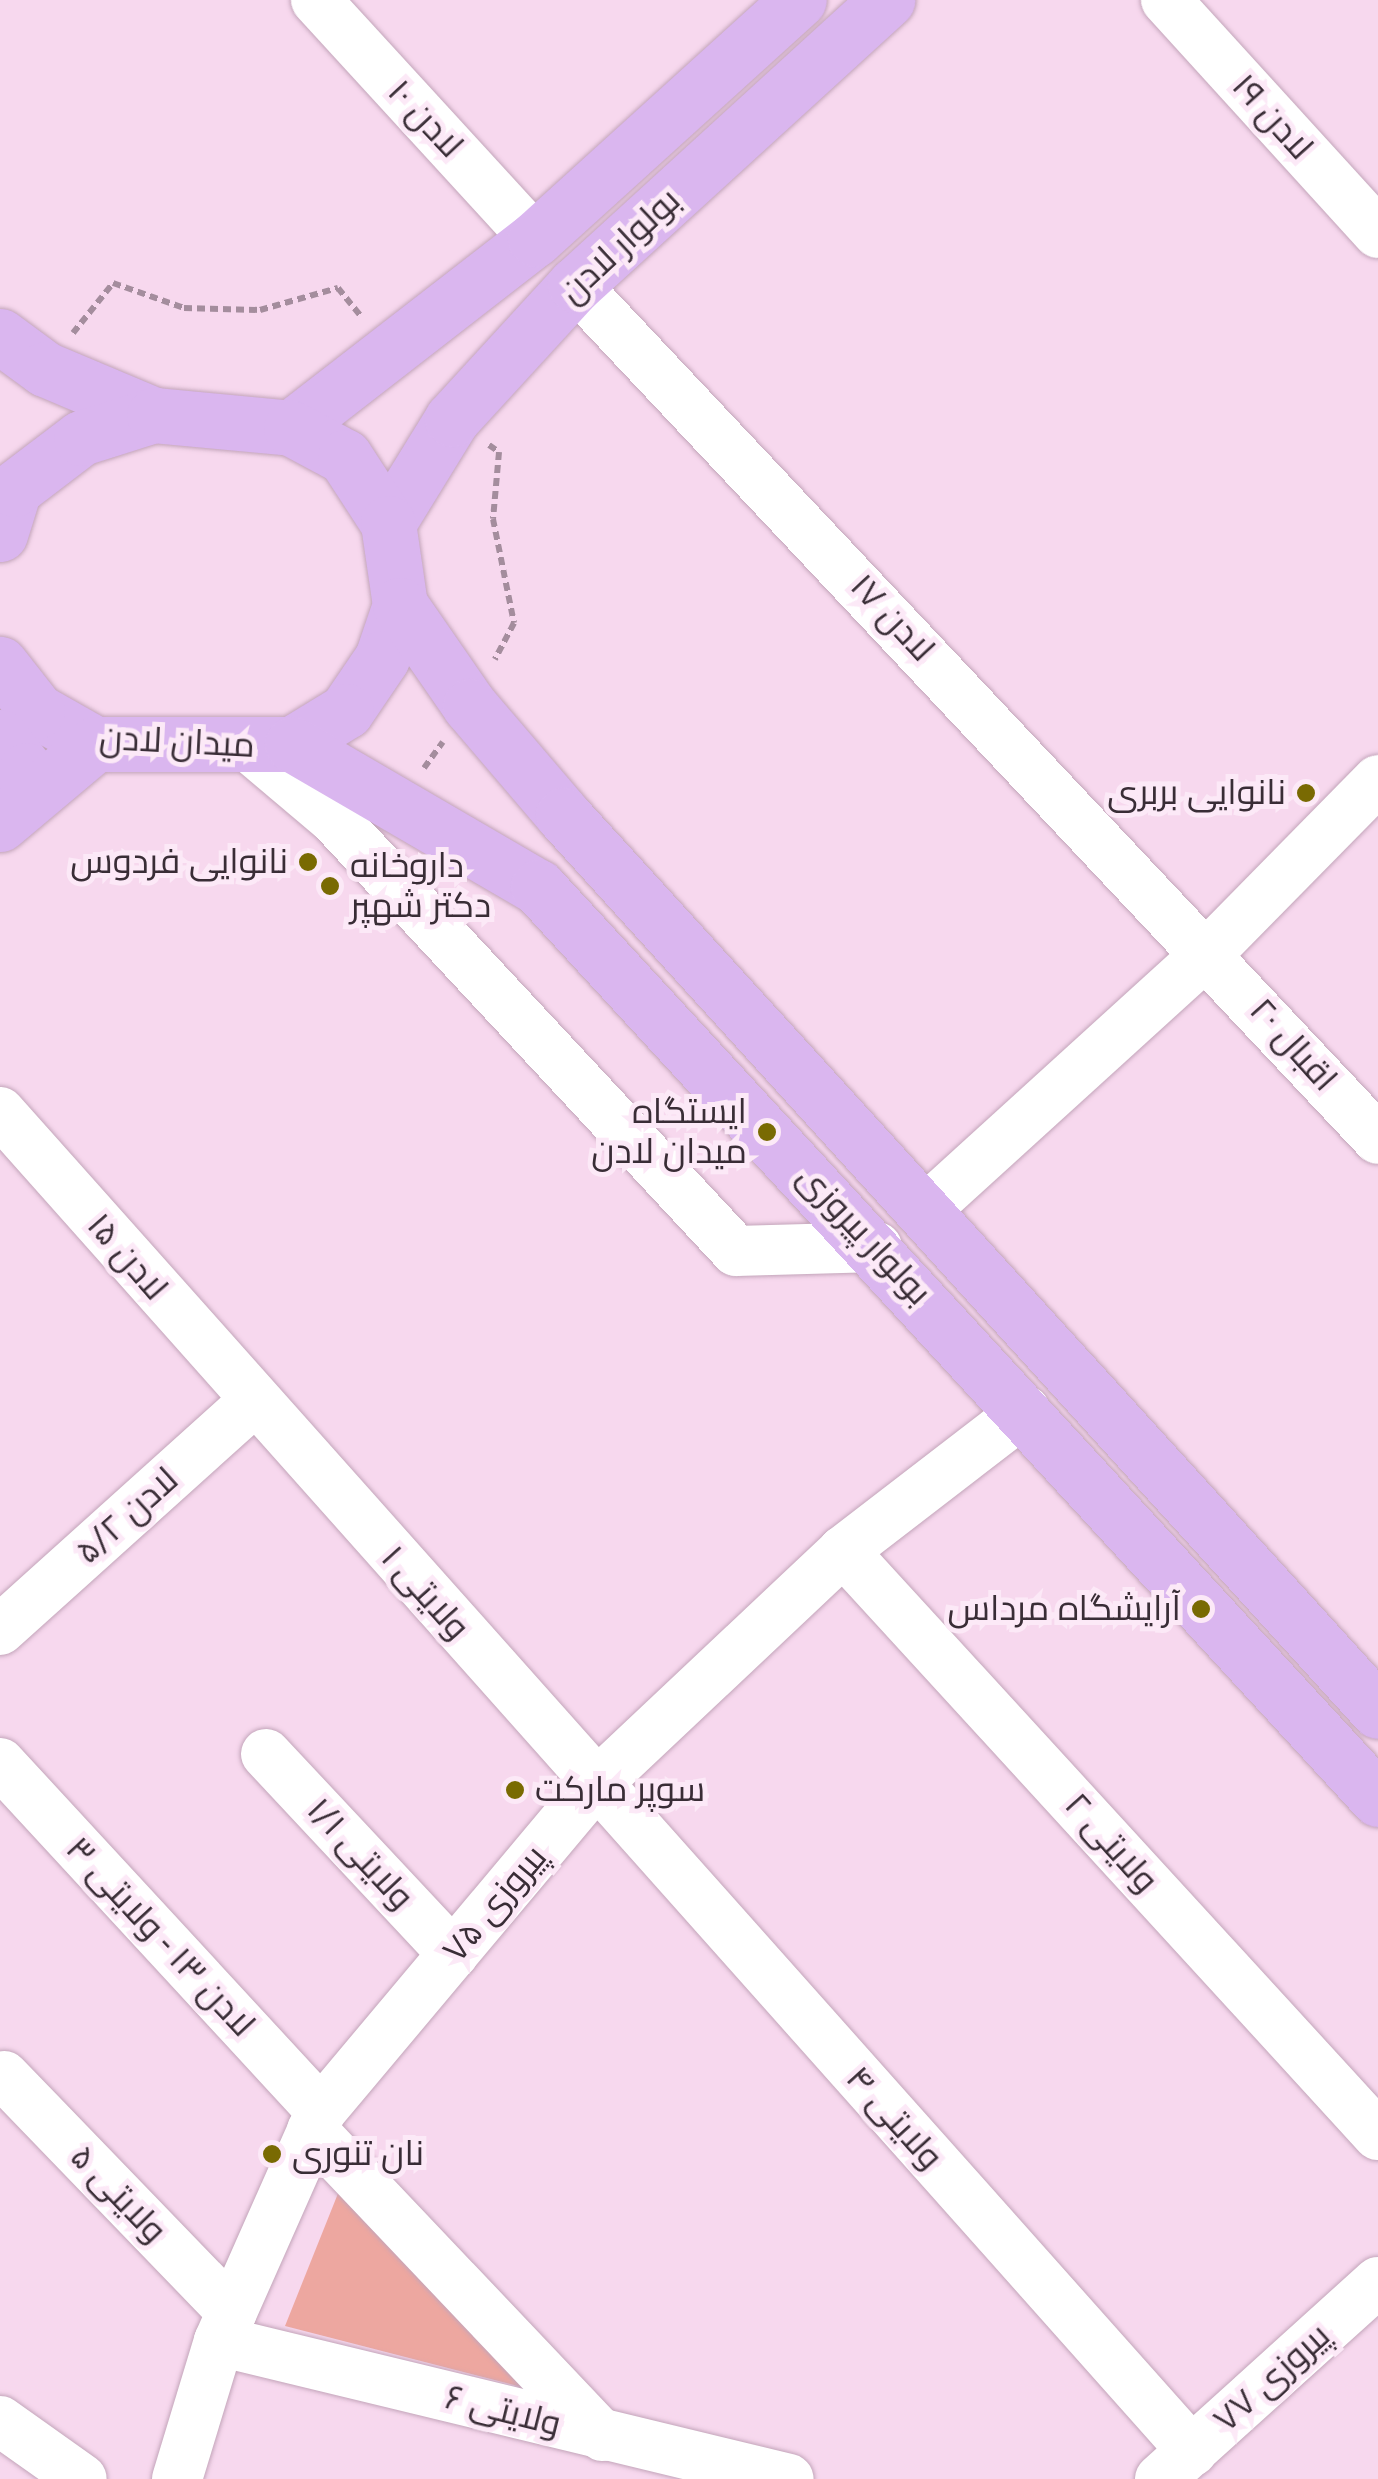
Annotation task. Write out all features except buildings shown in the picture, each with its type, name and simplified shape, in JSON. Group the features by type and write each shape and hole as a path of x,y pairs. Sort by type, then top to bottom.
{"main road":[{"name":"بولوار لادن","path":"291,428 535,239 799,0"},
{"name":"بولوار لادن","path":"388,522 452,419 575,284 887,0"},
{"path":"0,336 45,369 154,415"},
{"name":"میدان لادن","path":"0,534 14,489 81,438 154,415 291,428 345,457 388,522 400,605 382,658 346,711 271,746 95,744 37,711 0,664"},
{"name":"بولوار پیروزی","path":"400,605 470,706 564,816 1378,1711"},
{"path":"0,738 26,770 7,818"},
{"path":"7,818 95,744"},
{"name":"بولوار پیروزی","path":"271,746 402,800 538,887 877,1247 1378,1798"}],"street":[{"name":"لادن ۱۰","path":"316,0 535,239"},
{"name":"لادن ۱۹","path":"1166,0 1378,234"},
{"name":"لادن ۱۷","path":"575,284 1208,952"},
{"path":"271,746 736,1251 877,1247"},
{"path":"923,1212 1208,952 1378,780"},
{"name":"اقبال ۲۰","path":"1208,952 1378,1139"},
{"name":"لادن ۱۵","path":"0,1112 254,1401"},
{"name":"لادن ۵/۲","path":"0,1630 254,1401"},
{"name":"ولایتی ۱","path":"254,1401 595,1785"},
{"name":"پیروزی ۷۵","path":"177,2479 226,2326 316,2120 595,1785 844,1550 1025,1412"},
{"name":"ولایتی ۲","path":"844,1550 1378,2134"},
{"name":"ولایتی ۱/۱","path":"266,1754 453,1954"},
{"name":"لادن ۱۳ - ولایتی ۳","path":"0,1763 602,2436"},
{"name":"ولایتی ۴","path":"595,1785 1172,2471"},
{"name":"ولایتی ۵","path":"4,2076 226,2326"},
{"name":"پیروزی ۷۷","path":"1172,2471 1378,2282"},
{"name":"ولایتی ۶","path":"226,2326 602,2436 789,2479"},
{"path":"4,2431 82,2479"}],"shaded area":[{"path":"339,2191 529,2389 285,2326"}],"place":[{"name":"نانوایی بربری","path":"1306,793"},
{"name":"نانوایی فردوس","path":"308,862"},
{"name":"داروخانه دکتر شهپر","path":"330,886"},
{"name":"ایستگاه میدان لادن","path":"767,1132"},
{"name":"آرایشگاه مرداس","path":"1201,1609"},
{"name":"سوپر مارکت","path":"515,1790"},
{"name":"نان تنوری","path":"272,2154"}]}
